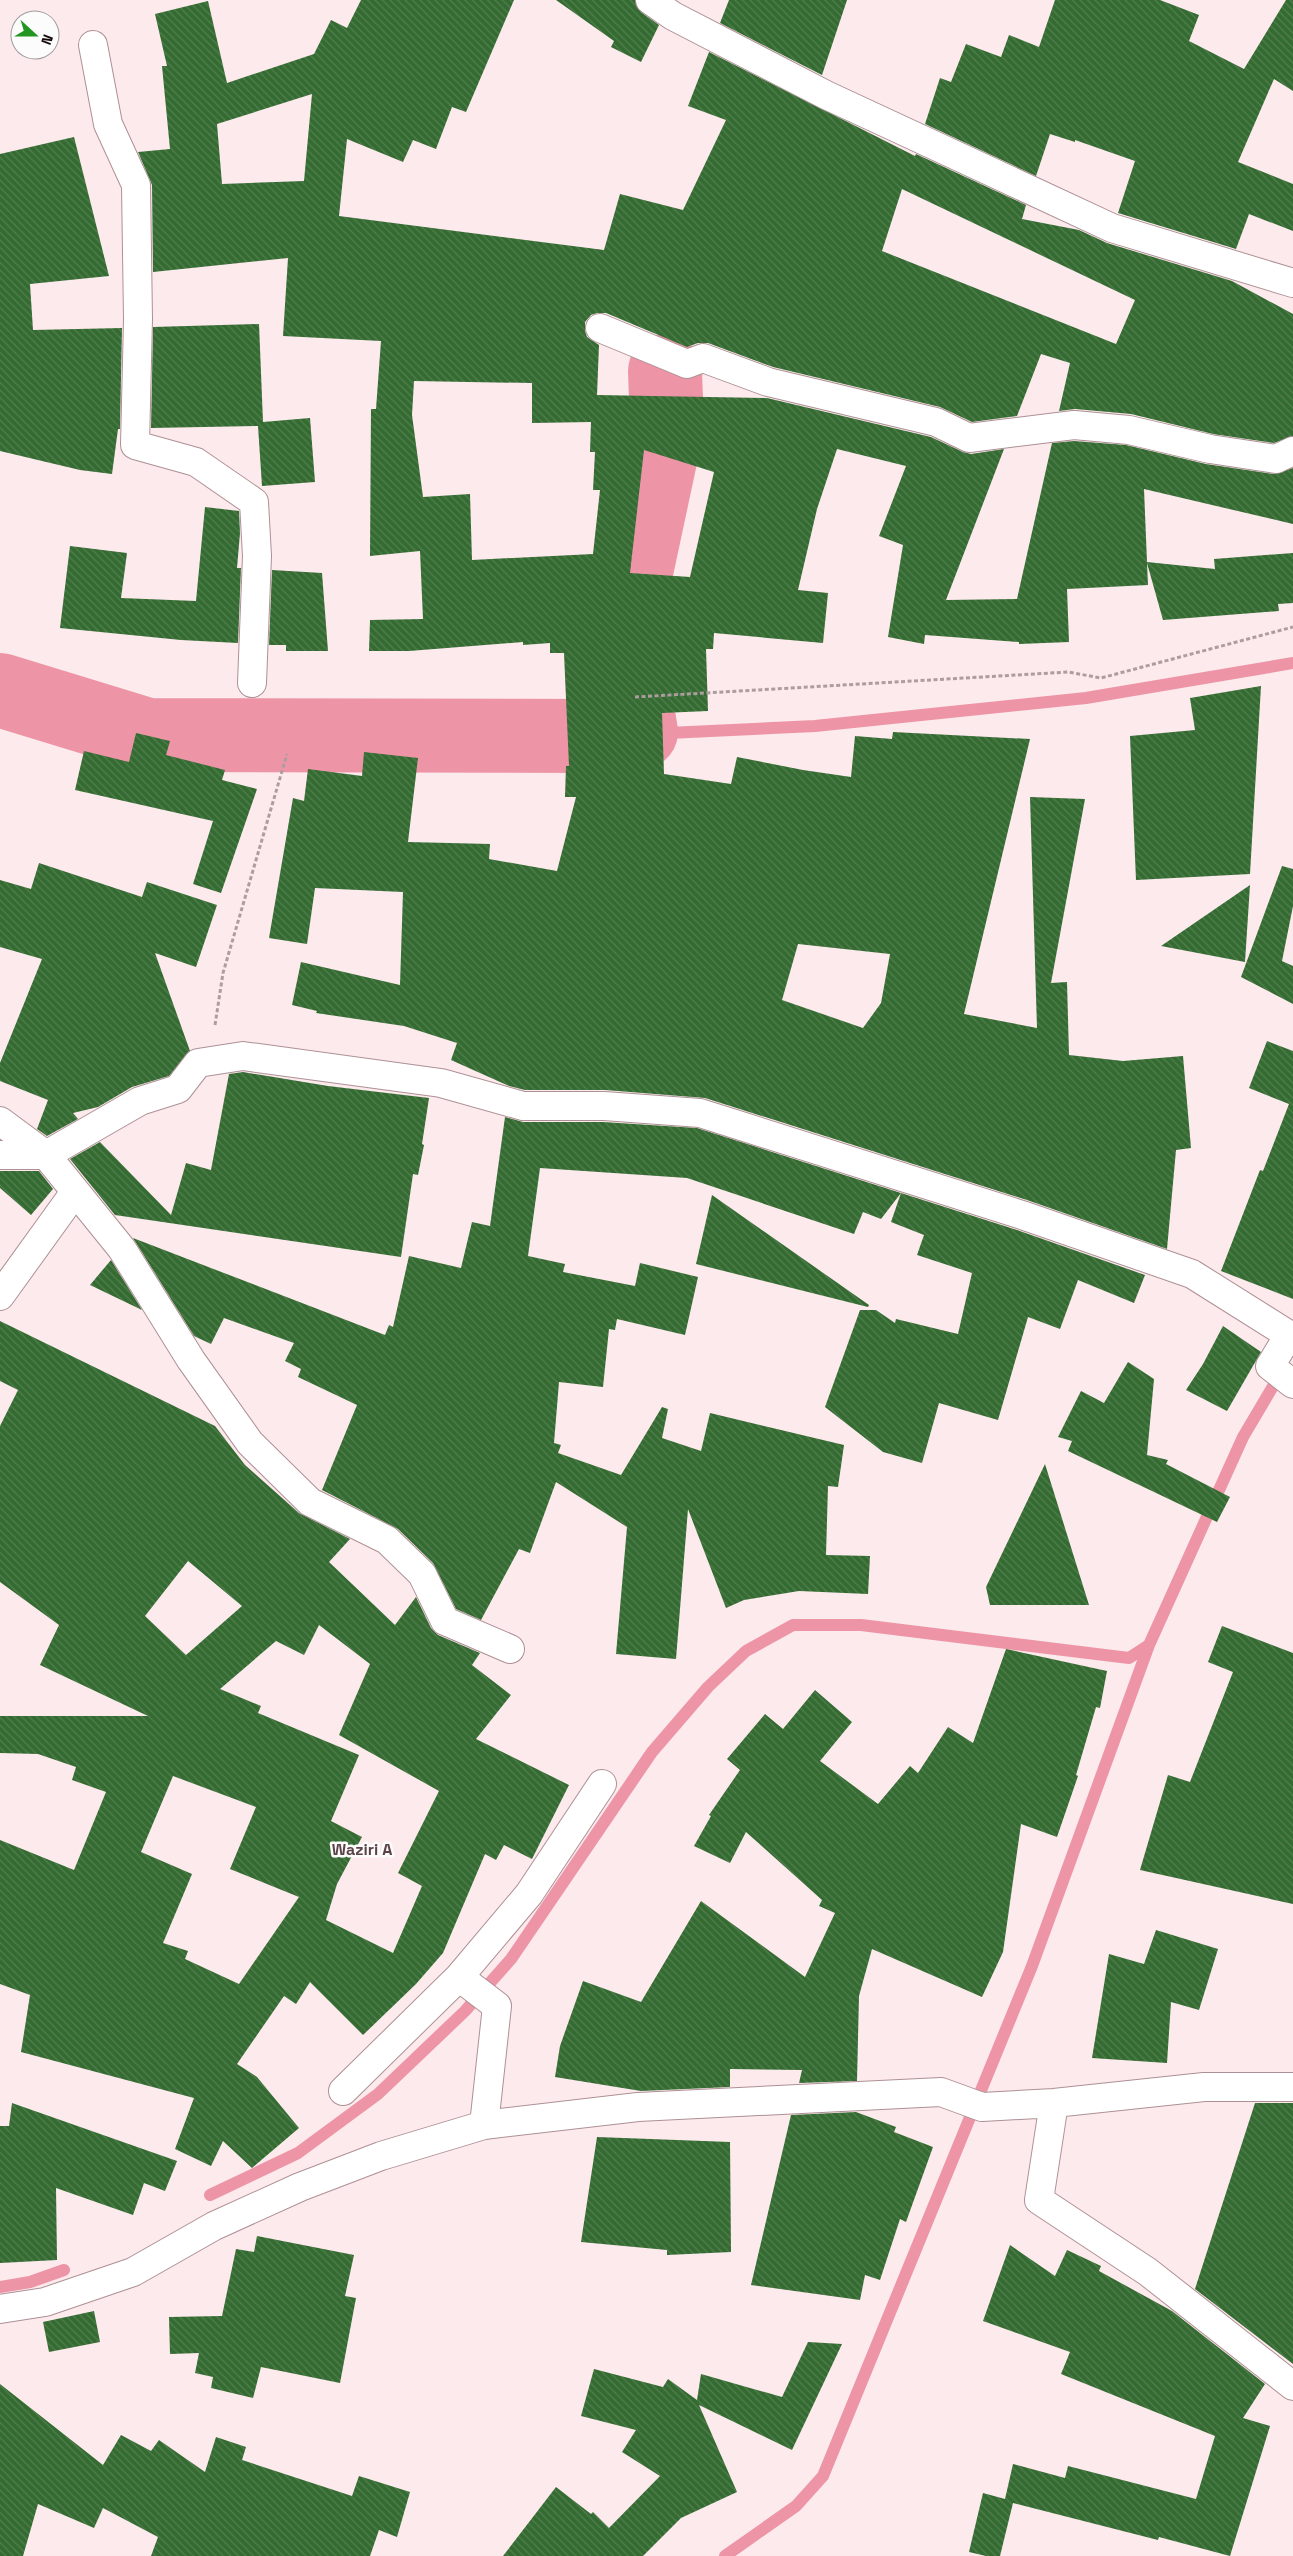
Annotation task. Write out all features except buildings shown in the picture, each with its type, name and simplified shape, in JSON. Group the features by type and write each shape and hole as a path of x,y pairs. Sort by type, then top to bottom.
{"street":[{"path":"650,0 673,16 826,95 1112,228 1293,283"},
{"path":"93,45 108,124 136,185 138,319 135,445 196,462 254,502 257,556 252,683"},
{"path":"600,328 688,364 703,358 768,382 936,422 969,438 1074,425 1129,430 1210,449 1276,459 1293,452"},
{"path":"0,1155 46,1156 140,1101 178,1089 198,1063 243,1056 441,1083 523,1106 604,1106 700,1113 1022,1215 1192,1274 1289,1335 1270,1366 1293,1384"},
{"path":"0,1121 46,1156 122,1249 191,1360 250,1444 310,1502 387,1540 422,1574 445,1621 510,1649"},
{"path":"0,1296 75,1192"},
{"path":"343,2092 460,1977 529,1894 602,1784"},
{"path":"460,1977 497,2006 484,2125"},
{"path":"0,2309 45,2302 133,2272 214,2226 300,2187 381,2156 484,2125 638,2107 940,2092 982,2107 1054,2103 1204,2087 1293,2087"},
{"path":"1054,2103 1039,2200 1148,2272 1293,2386"}],"path":[{"path":"636,697 1068,672 1101,678 1293,627"},
{"path":"243,1056 211,1048 223,973 287,754"}],"waterway":[{"path":"0,690 147,735 605,736 641,732 624,628 667,427 665,371"},
{"path":"647,734 815,726 1086,698 1293,663"},
{"path":"725,2556 796,2506 823,2476 1032,1966 1149,1645 1243,1437 1282,1371"},
{"path":"210,2195 298,2153 378,2094 465,2011 511,1959 652,1752 708,1687 746,1651 793,1625 861,1625 1129,1658 1149,1645"},
{"path":"0,2287 30,2282 64,2270"}],"district":[{"name":"Waziri A","path":"362,1849"}]}
